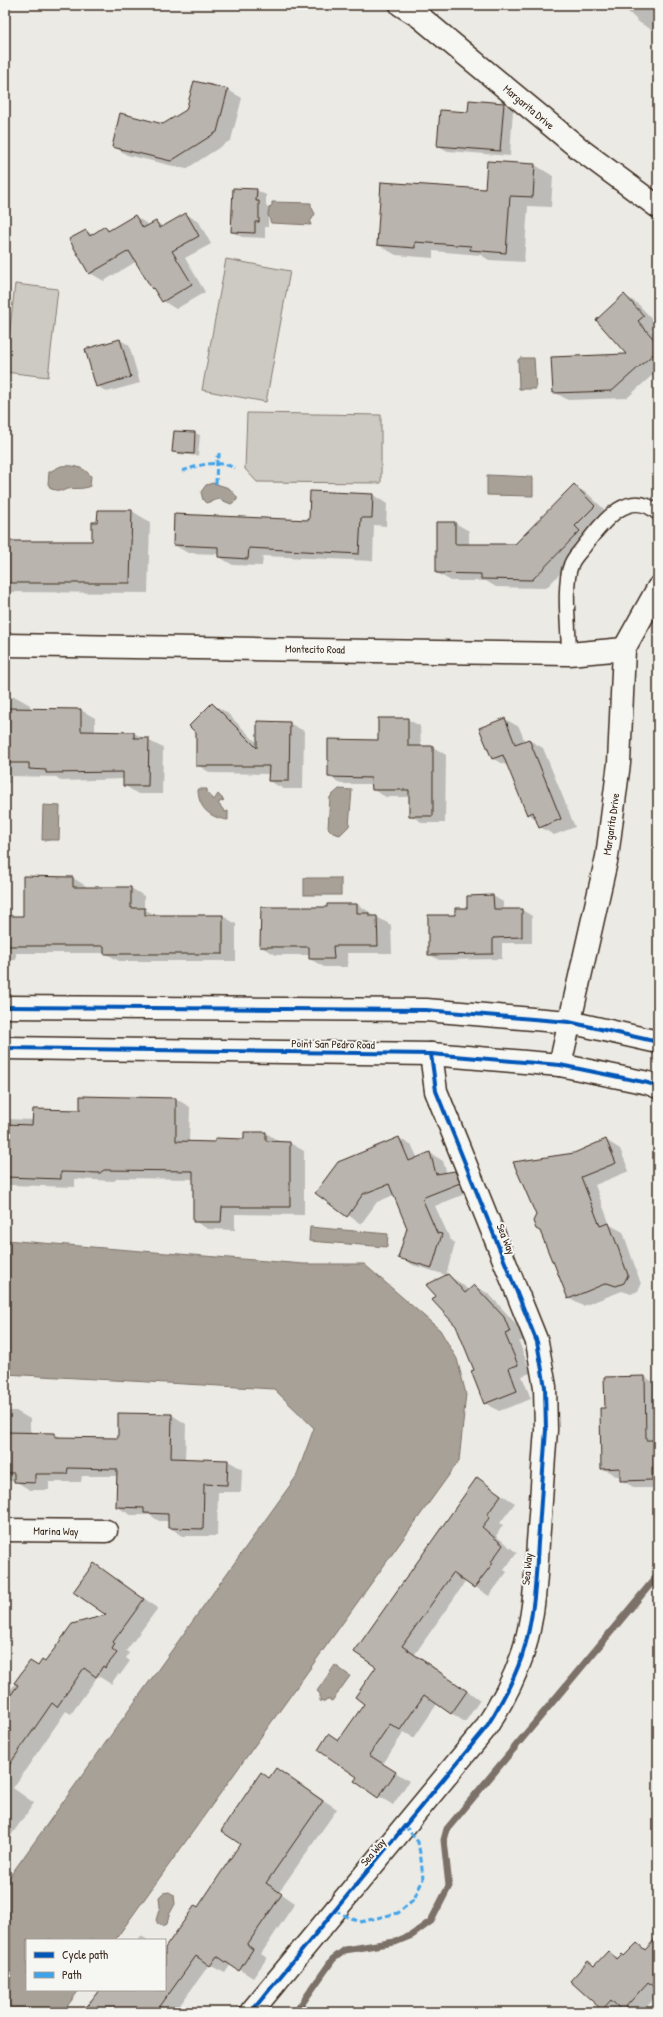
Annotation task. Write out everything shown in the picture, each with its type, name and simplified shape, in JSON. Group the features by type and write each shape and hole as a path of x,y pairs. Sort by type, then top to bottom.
{"street":[{"name":"Margarita Drive","path":"401,5 420,17 581,150 658,207"},
{"name":"Margarita Drive","path":"560,1065 607,857 619,763 624,649 658,588"},
{"name":"Montecito Road","path":"5,645 569,654 624,649"},
{"path":"5,1007 426,1010 569,1022 658,1042"},
{"name":"Point San Pedro Road","path":"5,1048 431,1054 560,1065 658,1086"},
{"name":"Sea Way","path":"251,2012 485,1729 507,1692 515,1673 522,1655 531,1617 536,1580 546,1430 543,1365 530,1319 436,1091 431,1054"},
{"name":"Marina Way","path":"5,1530 106,1532"}],"lane":[{"path":"569,654 568,581 571,564 613,512 628,505 642,504 652,508 658,514"}],"shaded area":[{"path":"272,202 311,203 315,214 310,222 311,225 271,223 268,215"},
{"path":"226,259 290,271 266,402 202,390"},
{"path":"15,284 58,289 48,377 5,372"},
{"path":"520,358 534,358 536,389 519,389 518,360"},
{"path":"247,413 381,415 381,483 257,482 245,469"},
{"path":"61,466 73,466 84,470 91,476 90,486 62,491 51,489 48,484 49,472"},
{"path":"487,475 533,477 533,496 487,495"},
{"path":"213,483 229,488 237,497 237,500 231,504 219,499 206,503 203,500 201,492 206,485"},
{"path":"198,789 207,789 207,792 214,800 218,794 224,800 218,803 225,812 228,811 228,820 216,817 206,811 200,802"},
{"path":"339,789 352,790 349,826 340,835 333,833 328,828 330,797"},
{"path":"43,805 60,806 59,840 42,840"},
{"path":"304,878 341,878 341,895 304,895"},
{"path":"310,1227 388,1234 387,1247 309,1241"},
{"path":"5,1240 304,1264 364,1264 440,1330 457,1359 466,1394 459,1461 116,1939 26,1939 26,1991 78,1991 63,2012 5,2012 5,1883 296,1477 314,1428 274,1389 5,1374"},
{"path":"335,1665 350,1676 332,1701 328,1699 324,1702 320,1701 320,1694 317,1691"},
{"path":"169,1892 174,1895 175,1904 169,1915 167,1924 163,1926 158,1924 156,1920 160,1907 159,1897 163,1893"}],"building":[{"path":"194,81 228,89 217,132 171,161 112,147 120,113 163,124 186,110"},
{"path":"469,100 504,103 500,151 437,146 440,110 468,112"},
{"path":"487,161 535,164 533,197 510,196 506,253 470,250 471,246 415,242 415,248 377,245 381,182 485,189"},
{"path":"233,188 257,189 256,201 259,201 259,222 255,222 255,233 231,232"},
{"path":"186,213 199,236 172,251 192,284 162,302 153,288 152,289 129,251 89,274 69,239 86,230 90,236 105,226 108,231 135,215 143,228 156,221 160,228"},
{"path":"624,294 644,316 638,321 658,344 658,350 612,391 553,393 551,357 626,354 596,320"},
{"path":"120,339 131,377 96,387 85,349"},
{"path":"174,431 195,432 194,454 172,452"},
{"path":"574,484 595,506 575,526 580,531 532,580 481,579 481,574 436,573 436,522 455,522 455,544 515,544"},
{"path":"310,491 373,494 372,518 361,518 359,554 249,548 248,559 218,557 218,547 173,545 174,514 309,520"},
{"path":"98,510 132,510 130,583 5,583 5,541 92,541 92,522 97,522"},
{"path":"212,703 257,748 257,721 290,722 289,781 268,781 269,766 196,766 196,733 189,726"},
{"path":"5,708 81,709 81,731 134,732 134,738 149,738 148,786 123,786 123,772 46,773 46,770 29,769 29,763 5,763"},
{"path":"378,718 408,718 408,746 433,746 433,816 409,816 409,790 372,790 371,778 328,777 328,739 378,740"},
{"path":"505,718 515,744 529,739 561,819 539,828 533,812 527,815 503,755 492,759 479,728"},
{"path":"23,876 73,877 73,887 131,887 131,908 145,908 145,915 223,915 223,954 104,954 104,946 5,946 5,916 23,916"},
{"path":"493,895 494,909 522,909 522,937 493,938 493,954 428,955 428,915 455,915 455,908 467,908 467,896"},
{"path":"327,904 357,904 357,913 369,913 369,916 377,916 378,946 333,946 334,959 309,959 309,947 260,947 261,907 327,907"},
{"path":"80,1096 176,1098 176,1141 215,1142 215,1138 244,1139 244,1132 266,1132 266,1141 290,1142 290,1207 222,1207 221,1222 193,1222 193,1171 104,1170 100,1173 61,1172 61,1179 5,1177 5,1124 32,1125 33,1109 80,1110"},
{"path":"399,1137 409,1161 430,1152 436,1174 455,1171 460,1183 422,1198 437,1233 442,1234 432,1268 398,1258 407,1228 389,1184 363,1194 347,1217 315,1193 338,1162"},
{"path":"606,1139 616,1163 581,1177 600,1226 609,1223 628,1275 624,1283 616,1286 607,1283 568,1299 540,1231 536,1229 533,1221 536,1215 513,1162 574,1153"},
{"path":"448,1274 465,1293 474,1285 504,1317 510,1332 505,1334 518,1365 509,1368 517,1391 484,1404 471,1371 474,1370 456,1326 432,1300 436,1296 426,1285"},
{"path":"645,1376 646,1440 657,1440 658,1464 655,1464 655,1467 652,1467 652,1480 620,1481 620,1468 601,1469 600,1408 605,1408 604,1377"},
{"path":"118,1413 172,1414 171,1458 228,1460 227,1485 204,1484 203,1529 168,1528 168,1514 144,1513 144,1508 116,1507 117,1469 68,1468 67,1474 35,1474 35,1483 14,1482 14,1473 5,1473 5,1432 55,1433 55,1437 118,1438"},
{"path":"477,1477 501,1495 487,1515 490,1517 482,1527 503,1545 491,1562 493,1563 474,1588 453,1573 402,1646 467,1691 451,1714 424,1695 400,1730 390,1724 369,1755 396,1772 378,1798 354,1781 357,1777 318,1750 328,1734 338,1741 364,1704 355,1697 376,1667 354,1652"},
{"path":"94,1563 144,1599 113,1642 115,1644 112,1649 117,1653 105,1668 103,1666 96,1677 84,1668 57,1707 52,1703 5,1771 5,1703 18,1685 14,1683 30,1661 38,1666 42,1660 45,1662 72,1624 106,1615 73,1592"},
{"path":"276,1768 323,1801 266,1883 282,1894 247,1945 253,1949 239,1971 217,1956 210,1966 196,1956 156,2012 83,2012 98,1991 166,1991 166,1947 195,1905 198,1907 240,1844 221,1831 261,1772 269,1778"},
{"path":"658,1936 658,1991 648,1982 622,2011 611,2000 602,2010 570,1981 588,1961 594,1966 608,1951 617,1959 622,1954 624,1956 637,1943 645,1950"}],"waterway":[{"path":"296,2012 333,1959 345,1950 395,1942 412,1935 431,1921 449,1886 444,1840 447,1829 658,1575"}],"marked path":[{"path":"216,484 217,457 219,457 219,452"},
{"path":"182,471 214,463 228,465 235,468"},
{"path":"335,1911 360,1922 398,1913 414,1899 423,1879 421,1859 418,1842 406,1827"}],"cycle path":[{"path":"5,1007 426,1010 569,1022 658,1042"},
{"path":"5,1048 431,1054 560,1065 648,1083 658,1087"},
{"path":"251,2012 485,1729 501,1703 515,1675 526,1642 532,1614 546,1430 545,1387 537,1342 436,1091 431,1054"}]}
